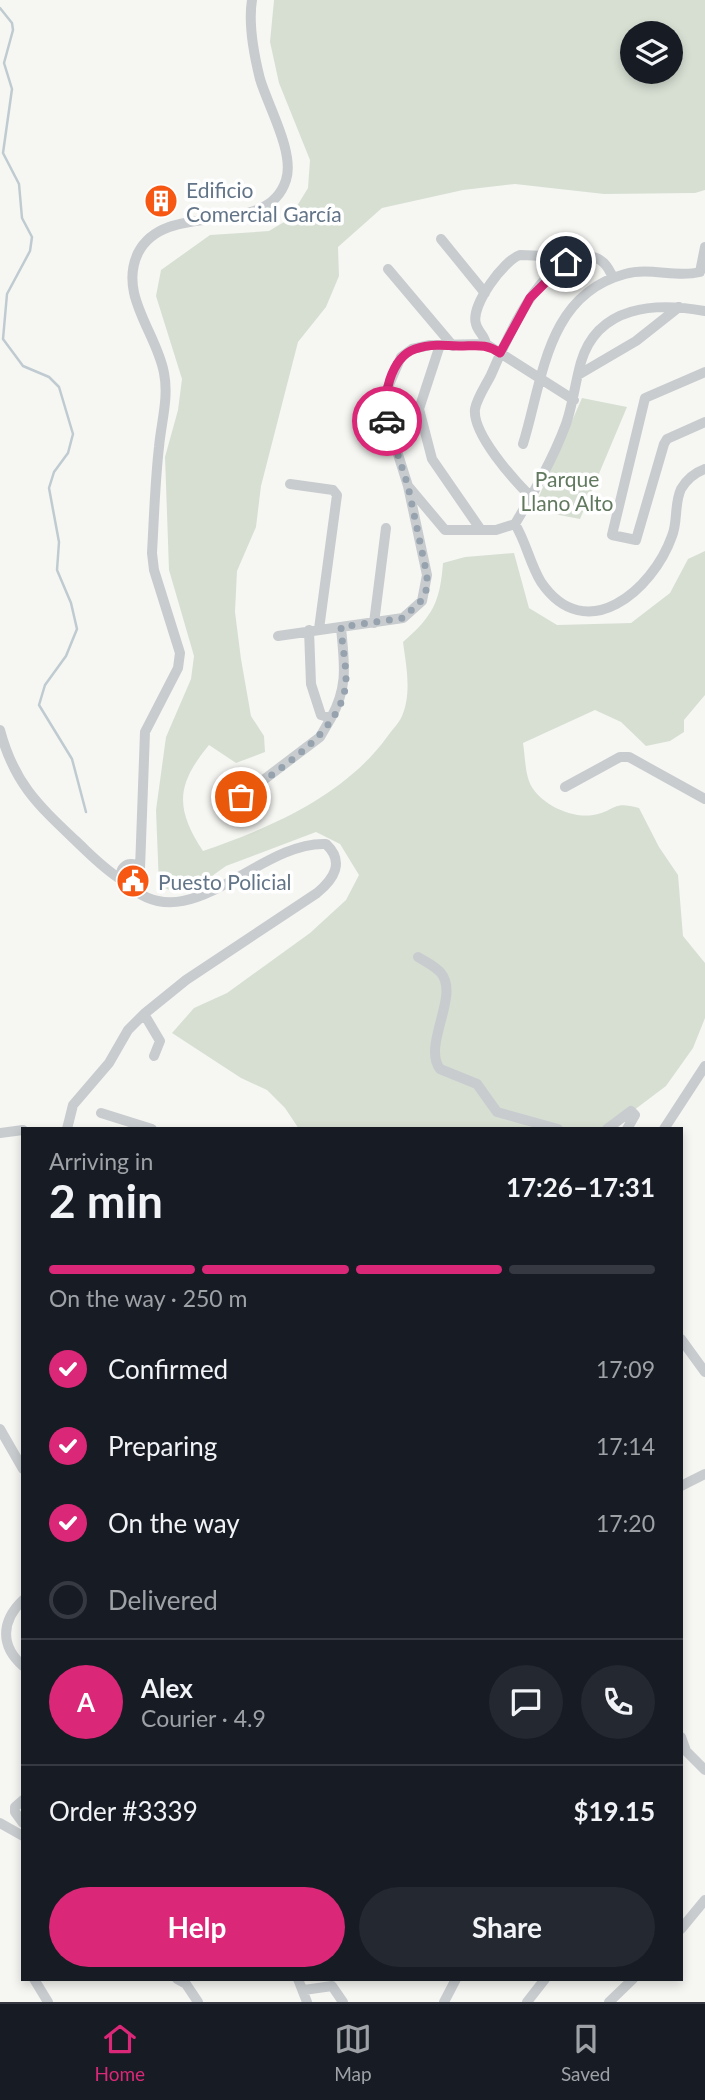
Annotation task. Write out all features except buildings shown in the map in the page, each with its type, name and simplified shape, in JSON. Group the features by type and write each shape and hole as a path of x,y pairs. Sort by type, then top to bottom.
{"street":[{"path":"123,881 136,883 141,871 142,757 145,733 178,668 180,653 153,570 152,553 165,376 135,298 132,268 142,246 160,231 195,221 257,211 279,197 287,178 288,158 259,76 250,11 252,0"},
{"path":"441,239 485,293"},
{"path":"523,444 542,381 547,351 558,327 593,289 613,278 644,271 700,272 705,247"},
{"path":"574,400 486,344 475,316 496,275 515,256 601,260 613,278"},
{"path":"531,497 482,437 475,409 500,353 530,298 572,257"},
{"path":"388,269 453,346"},
{"path":"408,486 445,530 496,530 515,524 554,454 574,400 578,375 590,341 604,324 629,311 648,307 679,307 705,311"},
{"path":"578,375 636,341 679,307"},
{"path":"278,636 403,618 422,600 427,588 427,575 408,486 384,410 385,394 401,357 412,349 440,345 486,344"},
{"path":"440,345 419,409 432,459 481,530"},
{"path":"705,372 645,398 610,533 633,541 638,537 663,444 667,439 705,422"},
{"path":"515,524 541,581 556,598 584,611 598,612 626,598 654,571 673,534 680,492 695,473 705,469"},
{"path":"290,484 334,490 337,495 314,630 315,700 321,715 331,718"},
{"path":"374,623 386,528"},
{"path":"241,797 320,737 346,681 341,627"},
{"path":"0,730 9,760 23,786 37,804 143,899 163,903 185,901 209,892 279,854 307,843 326,844 333,851 337,864 333,880 317,893 186,980 144,1014 128,1030 109,1063 73,1105 68,1127"},
{"path":"565,787 620,757 629,757 705,799"},
{"path":"123,881 120,873 142,849"},
{"path":"91,854 111,864 127,864 141,871 148,892 163,903"},
{"path":"418,957 433,966 444,980 445,992 434,1052 440,1069 477,1084 497,1112 551,1127"},
{"path":"144,1014 160,1041 154,1056"},
{"path":"665,1127 705,1066"},
{"path":"610,1127 631,1111 635,1115 628,1127"},
{"path":"101,1113 146,1127"},
{"path":"0,1133 21,1130"},
{"path":"683,1342 705,1372"},
{"path":"0,1429 21,1466"},
{"path":"683,1485 705,1474"},
{"path":"21,1602 13,1609 2,1630 6,1649 21,1664"},
{"path":"683,1744 685,1751 705,1770"},
{"path":"21,1803 15,1812 21,1820"},
{"path":"0,1823 21,1835"},
{"path":"683,1927 705,1900"},
{"path":"35,1981 48,2002"},
{"path":"182,1981 198,2002"},
{"path":"444,2002 455,1981"},
{"path":"527,2002 543,1981"},
{"path":"608,2002 631,1981"},
{"path":"307,2002 301,1984 318,1986 336,1982 343,2002"}],"green space":[{"path":"274,0 705,0 705,190 695,193 604,194 515,184 463,190 382,208 338,247 339,276 326,307 298,342 261,486 256,527 237,571 235,612 241,659 251,716 264,736 265,752 236,763 209,745 190,772 183,797 187,822 203,851 254,832 304,808 350,776 369,758 402,716 408,689 403,642 433,607 440,588 443,563 465,557 514,553 529,608 557,625 631,623 670,593 688,559 705,551 705,695 684,720 684,732 670,741 646,746 621,722 595,710 523,743 529,781 533,789 556,808 584,816 624,805 639,808 659,847 678,875 683,936 705,963 705,1018 693,1048 666,1086 612,1127 298,1127 285,1108 267,1090 241,1078 172,1033 194,1008 227,993 310,933 346,900 359,875 340,844 316,832 226,866 198,886 175,892 159,886 156,810 166,737 191,679 194,656 169,570 165,457 178,410 182,379 156,296 161,270 210,235 269,231 289,219 308,188 310,160 279,83 270,42"},
{"name":"Parque Llano Alto","path":"582,398 627,407 580,519 533,510"}],"waterway":[{"path":"0,8 12,23 13,30 4,63 12,89 3,153 19,184 22,218 32,237 30,251 7,294 3,339 23,366 49,377 59,387 73,434 68,453 54,472 49,488 59,542 57,570 71,603 77,629 66,656 45,685 39,705 72,759 86,812"}],"way so far":[{"path":"241,797 320,737 326,729 343,695 346,681 341,627 403,618 422,600 427,588 427,575 408,486 387,421"}],"place":[{"name":"Edificio Comercial García","path":"161,201"},
{"name":"Puesto Policial","path":"133,881"}],"route":[{"path":"387,421 384,410 385,394 401,357 412,349 430,345 486,344 500,353 517,317 530,298 566,262"}]}
